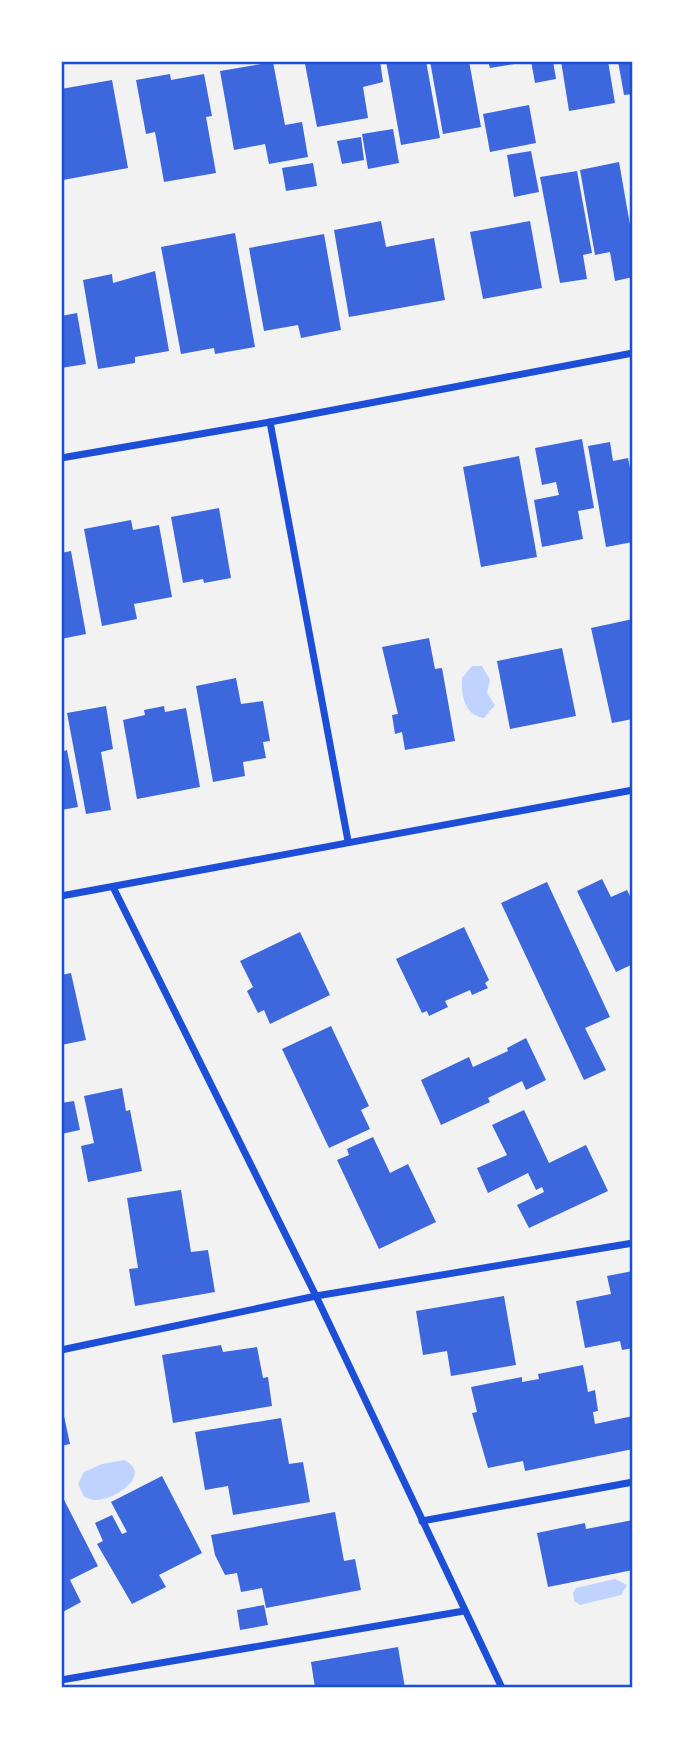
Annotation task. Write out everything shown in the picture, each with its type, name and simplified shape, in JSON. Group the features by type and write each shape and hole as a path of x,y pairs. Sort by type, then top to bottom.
{"street":[{"path":"61,458 270,422 633,353"},
{"path":"270,422 348,841"},
{"path":"61,895 633,790"},
{"path":"113,887 316,1296 502,1688"},
{"path":"61,1350 316,1296 633,1243"},
{"path":"422,1521 633,1482"},
{"path":"61,1680 464,1611"}],"water":[{"path":"472,666 482,666 490,680 487,693 495,705 484,718 468,709 463,697 462,678"},
{"path":"124,1460 135,1472 128,1486 103,1499 84,1497 78,1484 84,1472 102,1464"},
{"path":"615,1579 627,1585 621,1595 580,1605 574,1601 573,1593 576,1588"}],"building":[{"path":"322,61 380,61 383,82 363,87 368,118 317,127 305,64"},
{"path":"386,61 426,61 440,138 401,145"},
{"path":"430,61 469,61 481,127 443,134"},
{"path":"488,61 520,61 521,63 490,68"},
{"path":"531,61 553,61 556,79 535,83"},
{"path":"561,61 608,61 615,103 569,111"},
{"path":"618,61 633,61 633,94 624,95"},
{"path":"273,62 285,125 302,122 308,157 269,164 265,144 234,150 220,71"},
{"path":"170,74 171,80 204,74 212,116 206,117 216,173 164,182 155,132 146,134 136,80"},
{"path":"112,80 128,168 63,180 61,89"},
{"path":"529,105 536,143 490,152 483,114"},
{"path":"393,129 399,163 368,169 362,134"},
{"path":"361,137 364,160 342,164 337,141"},
{"path":"531,151 539,192 514,197 507,155"},
{"path":"619,162 633,242 633,277 615,281 610,252 595,255 580,170"},
{"path":"313,163 317,186 286,191 282,168"},
{"path":"577,171 592,253 583,255 587,279 560,283 540,177"},
{"path":"381,221 386,247 434,238 445,300 349,317 334,230"},
{"path":"530,221 542,288 483,299 470,232"},
{"path":"235,233 255,347 215,354 214,348 181,354 161,247"},
{"path":"324,234 341,330 301,338 298,325 264,331 249,248"},
{"path":"155,271 169,351 135,357 135,363 98,369 83,280 112,274 113,283"},
{"path":"77,313 86,364 61,368 61,316"},
{"path":"582,439 594,508 578,511 583,539 542,547 534,500 559,495 556,482 542,485 535,448"},
{"path":"610,442 613,461 628,458 633,483 633,542 606,547 588,446"},
{"path":"519,456 537,557 481,567 463,467"},
{"path":"219,508 231,578 204,583 203,579 183,583 171,517"},
{"path":"131,520 133,530 159,525 172,597 134,604 137,619 102,626 84,529"},
{"path":"71,551 86,634 61,639 61,553"},
{"path":"633,619 633,719 612,723 591,628"},
{"path":"429,638 435,669 442,668 455,741 405,750 402,732 395,734 392,715 398,714 382,647"},
{"path":"562,648 576,716 510,729 497,661"},
{"path":"236,678 241,704 263,701 270,741 263,742 266,758 243,762 245,776 213,782 196,686"},
{"path":"106,706 113,749 101,752 111,810 86,814 67,713"},
{"path":"164,706 165,712 186,708 200,787 137,799 123,720 145,715 144,710"},
{"path":"67,750 78,807 61,810 61,752"},
{"path":"602,879 611,897 627,890 633,902 633,964 616,972 577,891"},
{"path":"547,882 610,1017 585,1028 606,1070 584,1080 501,903"},
{"path":"464,927 489,980 485,983 488,988 472,995 470,990 445,1001 448,1007 429,1016 427,1011 422,1013 396,959"},
{"path":"300,932 330,995 270,1024 264,1010 258,1013 247,991 253,987 240,961"},
{"path":"71,973 86,1040 61,1045 61,975"},
{"path":"331,1026 369,1106 361,1110 370,1129 329,1148 282,1049"},
{"path":"526,1038 546,1080 526,1090 522,1081 488,1098 490,1102 441,1125 421,1080 469,1057 473,1067 508,1051 507,1048"},
{"path":"122,1088 126,1111 130,1110 142,1171 88,1182 81,1146 94,1143 84,1096"},
{"path":"74,1101 80,1130 61,1134 61,1103"},
{"path":"524,1110 549,1163 586,1145 608,1191 529,1228 517,1205 544,1192 542,1187 536,1190 528,1173 488,1193 477,1168 507,1155 492,1125"},
{"path":"373,1137 390,1173 408,1164 436,1222 379,1249 337,1160 349,1155 347,1149"},
{"path":"181,1190 191,1252 208,1250 215,1292 135,1306 129,1269 138,1268 127,1198"},
{"path":"633,1271 633,1348 622,1350 620,1341 585,1348 576,1301 611,1294 607,1276"},
{"path":"504,1296 516,1365 451,1376 447,1351 423,1355 416,1311"},
{"path":"221,1345 223,1352 257,1347 263,1378 268,1377 272,1406 173,1423 162,1355"},
{"path":"583,1365 588,1392 595,1390 598,1411 593,1412 595,1424 633,1416 633,1449 525,1471 523,1461 488,1468 472,1413 477,1412 471,1387 522,1377 522,1382 539,1379 538,1374"},
{"path":"61,1402 70,1444 61,1446"},
{"path":"281,1418 289,1464 303,1462 310,1502 233,1515 228,1486 205,1490 195,1432"},
{"path":"162,1476 202,1553 159,1575 166,1587 132,1604 97,1544 103,1541 95,1523 112,1515 122,1534 127,1532 111,1502"},
{"path":"61,1494 98,1566 70,1580 81,1602 61,1613"},
{"path":"335,1512 344,1561 355,1559 361,1590 266,1608 262,1588 241,1592 237,1573 225,1575 215,1555 211,1535"},
{"path":"633,1520 633,1570 548,1587 537,1533 585,1523 586,1529"},
{"path":"264,1605 268,1625 240,1630 237,1610"},
{"path":"398,1647 405,1688 315,1688 311,1662"}]}
